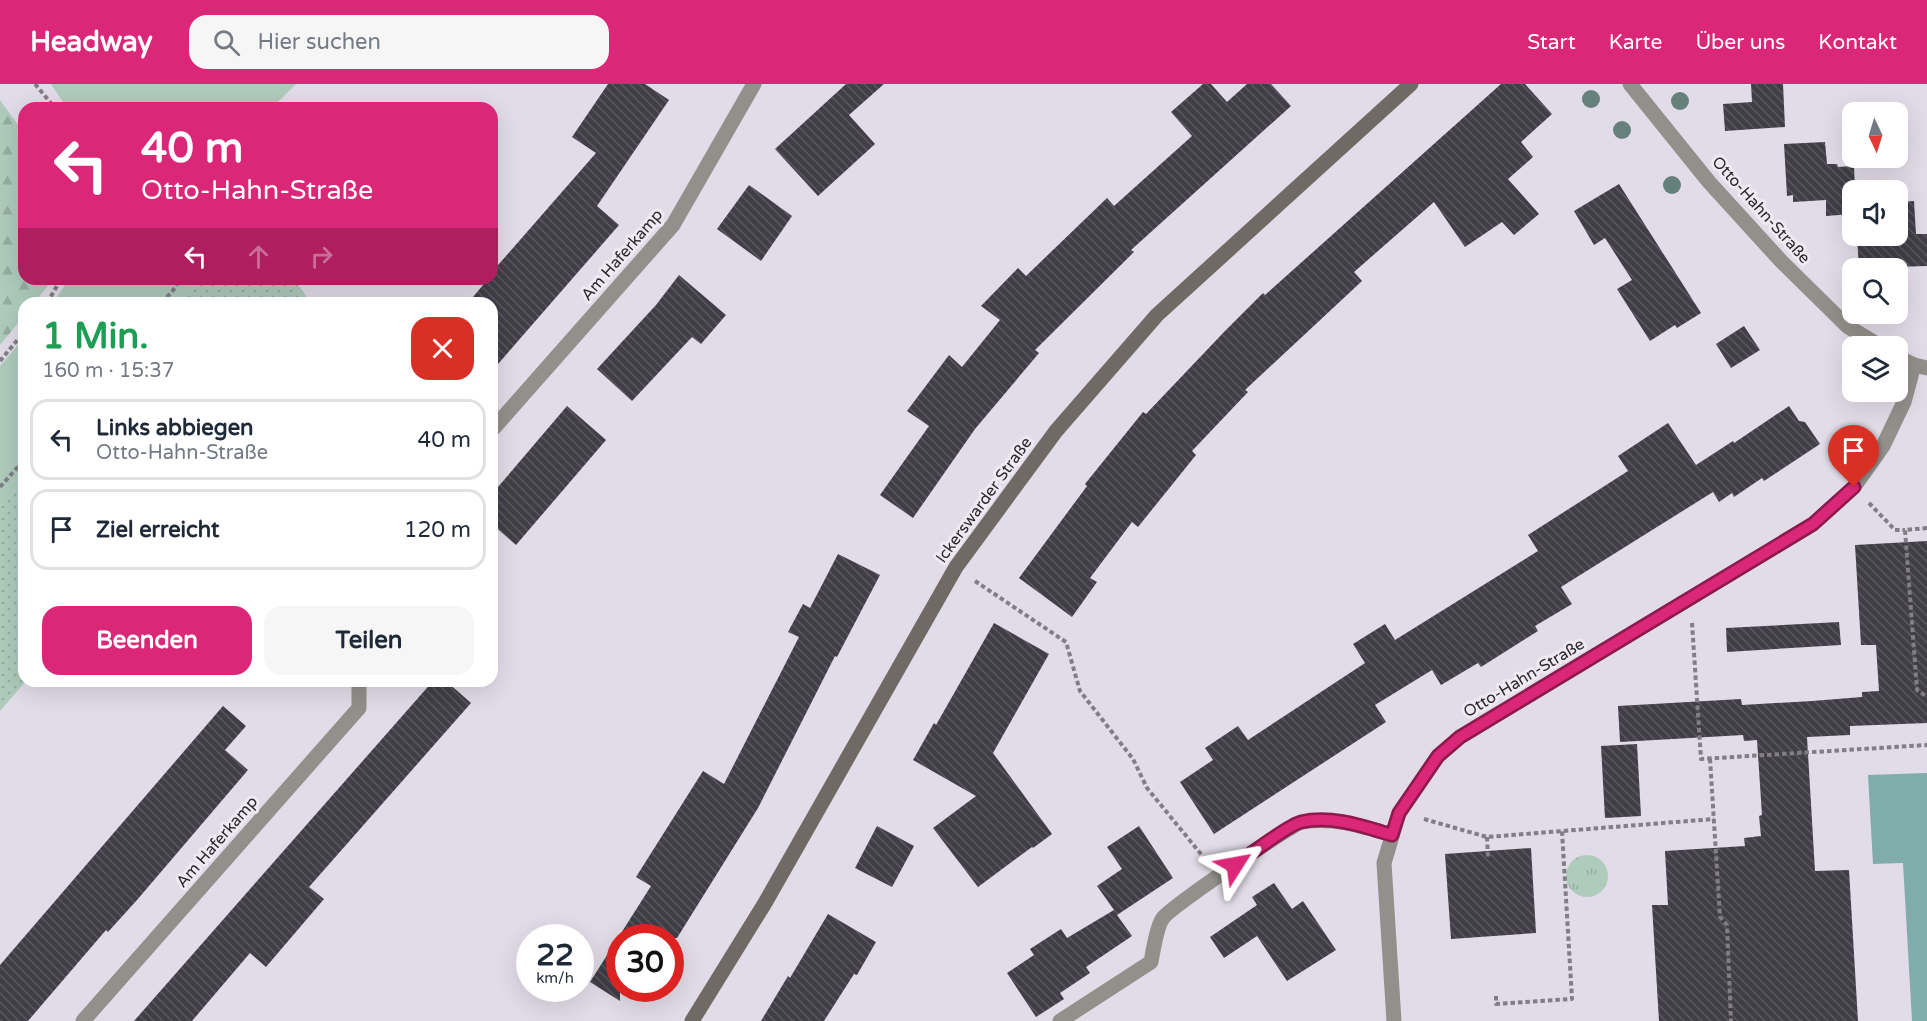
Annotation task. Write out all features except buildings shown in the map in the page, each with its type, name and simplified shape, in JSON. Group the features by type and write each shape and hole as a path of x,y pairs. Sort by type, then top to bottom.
{"main road":[{"name":"Ickerswarder Straße","path":"692,1021 771,893 956,567 1056,431 1157,315 1411,84"}],"street":[{"name":"Am Haferkamp","path":"498,423 673,225 754,84"},
{"name":"Otto-Hahn-Straße","path":"1630,84 1709,182 1781,261 1847,326 1864,336"},
{"name":"Otto-Hahn-Straße","path":"1394,1021 1384,863 1399,813 1438,756 1460,737 1813,524 1854,487 1882,446 1920,367"},
{"name":"Am Haferkamp","path":"83,1021 359,708 358,687"},
{"path":"1060,1021 1151,962 1162,918 1299,822 1322,819 1347,822 1392,835"}],"path":[{"path":"35,84 50,102"},
{"path":"167,297 176,285"},
{"path":"0,361 18,339"},
{"path":"0,487 18,467"},
{"path":"1854,487 1895,530 1927,528"},
{"path":"1905,530 1917,690 1927,697"},
{"path":"956,567 1066,642 1080,691 1133,759 1147,788 1219,876"},
{"path":"1690,600 1701,759 1927,745"},
{"path":"1710,759 1720,917 1727,925 1731,1021"},
{"path":"1399,813 1487,837 1714,819"},
{"path":"1496,996 1496,1004 1572,999 1562,831"},
{"path":"1487,837 1488,858"}],"green space":[{"path":"51,84 296,84 278,102 63,102"},
{"path":"0,100 18,125 18,285 48,285 39,297 18,297 18,323 0,345"},
{"path":"65,285 196,285 185,297 57,297"},
{"path":"196,285 298,285 307,297 185,297"},
{"path":"18,345 18,487 0,507 0,366"},
{"path":"18,487 18,687 21,687 0,711 0,507"},
{"path":"1587,855 1595,856 1602,861 1607,868 1607,884 1602,891 1595,896 1587,897 1579,896 1572,891 1567,884 1566,876 1567,868 1572,861 1579,856"}],"shaded area":[{"path":"1927,773 1927,1021 1912,1021 1903,863 1873,864 1868,775"}],"route":[{"path":"1235,865 1299,822 1322,819 1347,822 1392,835 1399,813 1438,756 1460,737 1813,524 1854,487"}]}
